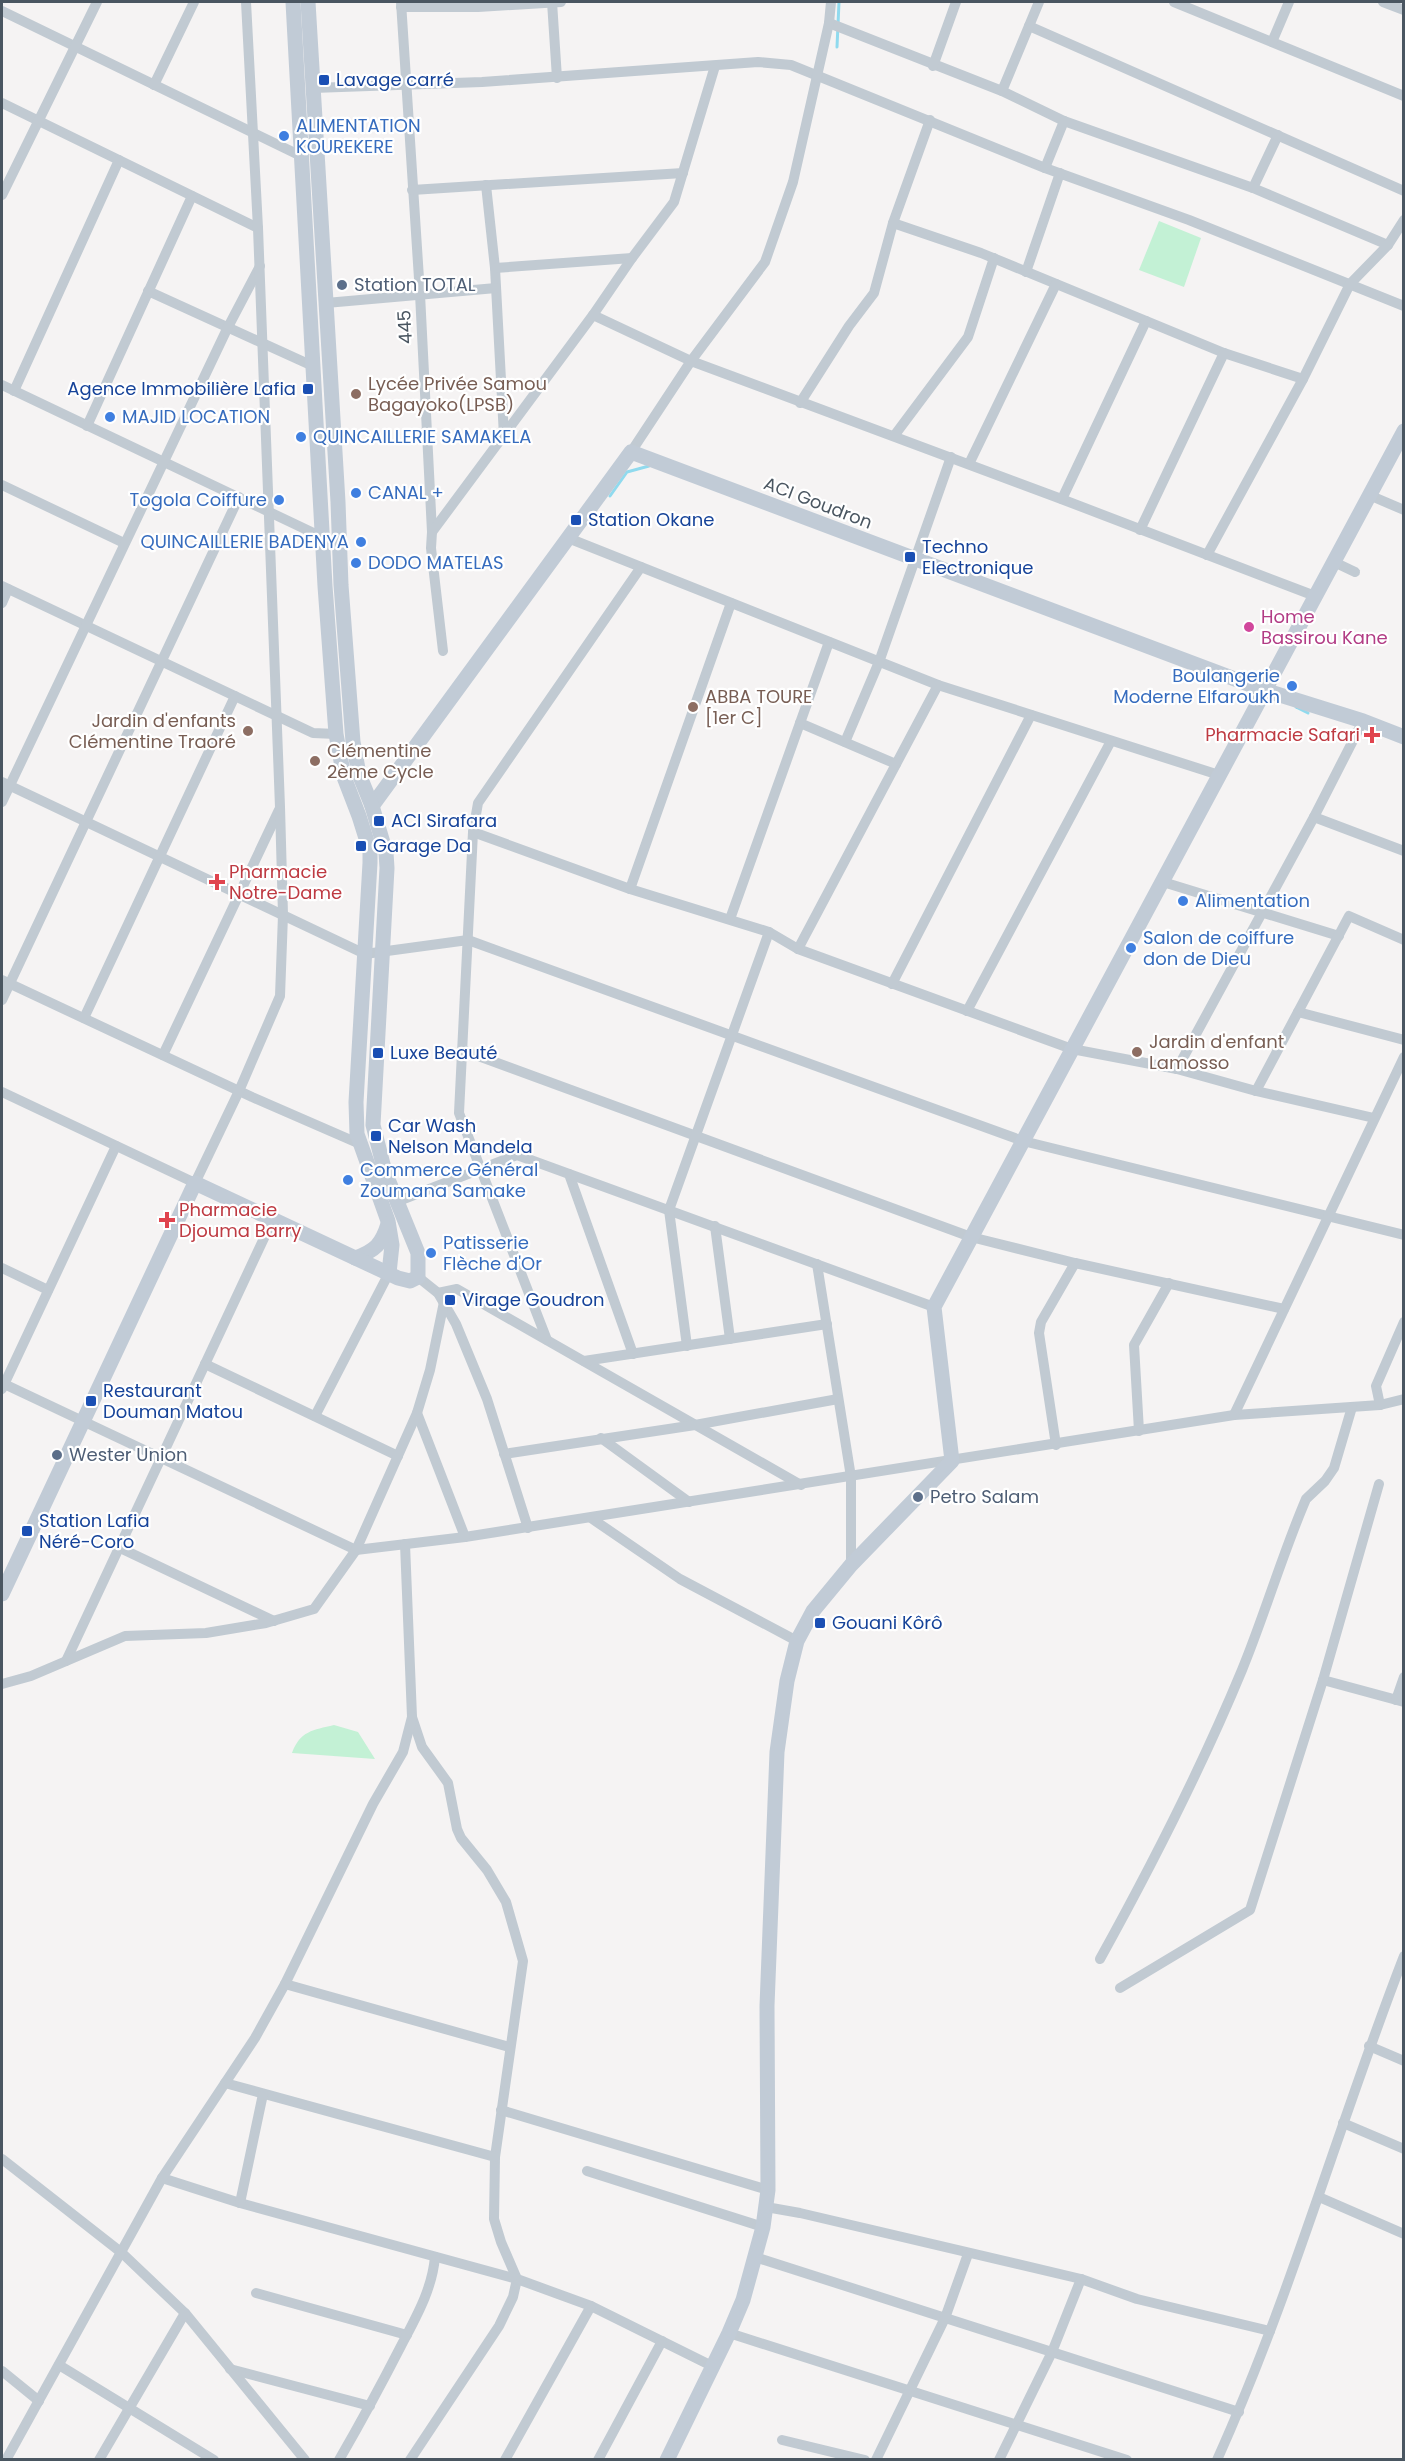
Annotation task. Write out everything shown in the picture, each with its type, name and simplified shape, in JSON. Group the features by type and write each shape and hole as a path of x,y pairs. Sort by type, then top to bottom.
{"street":[{"path":"2,195 97,2"},
{"path":"154,85 194,2"},
{"path":"2,1594 239,1091 280,996 283,915 280,807 260,266 246,2"},
{"path":"293,2 336,734 344,777 370,850 356,1102 357,1134 388,1221 392,1245 388,1273 315,1416"},
{"path":"308,2 352,742 358,774 372,806 386,860 383,951 372,1125 378,1151 396,1202 418,1253 418,1277 441,1297 456,1324 487,1399 528,1528"},
{"path":"552,2 557,78"},
{"path":"401,4 561,2"},
{"path":"359,816 372,806 631,452 691,361 765,262 794,182 830,23 831,2"},
{"path":"933,66 956,2"},
{"path":"1002,91 1039,2"},
{"path":"1174,2 1404,96"},
{"path":"1272,42 1289,2"},
{"path":"1383,2 1404,10"},
{"name":"445","path":"401,4 420,294 431,548 443,651"},
{"path":"2,11 301,156"},
{"path":"830,23 933,66 1002,91 1064,121 1253,188 1388,245"},
{"path":"1029,26 1404,190"},
{"path":"312,88 557,78 758,62 791,65 1060,174 1189,220 1404,306"},
{"path":"432,532 674,202 715,66"},
{"path":"2,103 258,228"},
{"path":"800,403 849,326 874,293 893,223 930,120"},
{"path":"1045,168 1064,121"},
{"path":"1253,188 1278,135"},
{"path":"14,391 119,160"},
{"path":"412,190 683,173"},
{"path":"1026,272 1060,174"},
{"path":"486,185 495,268 504,436"},
{"path":"87,426 192,196"},
{"path":"1207,555 1303,379 1350,284 1388,245 1404,220"},
{"path":"893,223 994,258 1224,353 1303,379"},
{"path":"495,268 632,258"},
{"path":"894,436 968,337 994,258"},
{"path":"2,802 5,784 85,626 227,328 260,266"},
{"path":"969,464 1056,284"},
{"path":"326,303 496,288"},
{"path":"148,291 315,367"},
{"path":"593,315 691,361 1315,596"},
{"path":"1062,499 1146,321"},
{"path":"1140,530 1224,353"},
{"path":"2,385 324,538"},
{"path":"952,1461 934,1307 1404,431"},
{"name":"ACI Goudron","path":"631,452 1264,690 1363,721 1404,737"},
{"path":"845,742 879,662 951,457"},
{"path":"2,485 124,543"},
{"path":"1369,495 1404,510"},
{"path":"2,1000 5,981 86,822 238,497"},
{"path":"568,538 938,685 1219,775"},
{"path":"1334,562 1355,572"},
{"path":"547,1340 459,1113 473,832 478,803 641,567"},
{"path":"2,603 5,588 314,733 336,734"},
{"path":"630,889 731,603"},
{"path":"730,920 829,642"},
{"path":"798,949 938,685"},
{"path":"84,1018 235,696"},
{"path":"892,984 1031,715"},
{"path":"1177,1069 1314,817 1363,721"},
{"path":"800,723 896,764"},
{"path":"967,1011 1111,741"},
{"path":"5,784 365,954 468,940 1023,1141 1404,1235"},
{"path":"163,1055 280,807"},
{"path":"1314,817 1404,851"},
{"path":"473,832 630,889 769,932 798,949 1072,1049 1177,1069 1256,1091 1374,1118"},
{"path":"1163,882 1339,936"},
{"path":"1256,1091 1349,916 1404,940"},
{"path":"687,1346 669,1210 769,932"},
{"path":"5,981 239,1091 360,1144"},
{"path":"1298,1012 1404,1040"},
{"path":"462,1050 971,1238 1284,1309"},
{"path":"1234,1415 1404,1057"},
{"path":"2,1092 388,1273 410,1281 418,1277"},
{"path":"116,1146 2,1385 356,1550 528,1528 1234,1415 1380,1405 1404,1399"},
{"path":"396,1202 517,1155 934,1307"},
{"path":"569,1174 633,1354"},
{"path":"66,1661 273,1219"},
{"path":"355,1258 377,1248 383,1240 388,1221"},
{"path":"714,1226 730,1339"},
{"path":"1056,1445 1039,1333 1041,1322 1075,1263"},
{"path":"817,1264 850,1477 851,1565"},
{"path":"2,1268 48,1290"},
{"path":"1139,1431 1134,1345 1168,1283"},
{"path":"441,1297 457,1289 801,1485"},
{"path":"2,1684 31,1676 125,1636 206,1633 274,1621 314,1609 356,1550 417,1413 430,1370 441,1297"},
{"path":"1380,1405 1376,1386 1404,1322"},
{"path":"584,1361 827,1324"},
{"path":"205,1364 398,1456"},
{"path":"504,1454 695,1425 838,1400"},
{"path":"1100,1959 1155,1858 1204,1755 1242,1668 1306,1499 1325,1481 1334,1468 1352,1407"},
{"path":"417,1413 465,1537"},
{"path":"601,1438 689,1502"},
{"path":"667,2460 743,2300 763,2227 768,2190 767,2006 777,1752 787,1681 797,1641 813,1611 851,1565 952,1461"},
{"path":"1120,1988 1250,1910 1323,1680 1379,1484"},
{"path":"591,1518 680,1579 797,1641"},
{"path":"405,1544 412,1717 422,1747 448,1783 457,1830 461,1838 487,1870 506,1902 523,1961 495,2157 494,2219 517,2279 513,2297 499,2326 410,2460"},
{"path":"118,1547 274,1621"},
{"path":"1323,1680 1400,1701 1404,1677"},
{"path":"6,2460 162,2178 255,2038 285,1984 373,1804 403,1752 412,1717"},
{"path":"1217,2460 1239,2412 1320,2197 1369,2046 1404,1956"},
{"path":"285,1984 509,2047"},
{"path":"1369,2046 1404,2061"},
{"path":"225,2083 495,2157"},
{"path":"240,2203 263,2094"},
{"path":"501,2110 768,2190"},
{"path":"1343,2123 1404,2149"},
{"path":"2,2159 122,2253 184,2313 305,2460"},
{"path":"587,2171 763,2227"},
{"path":"162,2178 240,2203 517,2279 591,2306 712,2366"},
{"path":"1320,2197 1404,2234"},
{"path":"766,2207 1081,2279 1137,2299 1270,2331"},
{"path":"876,2460 945,2318 968,2254"},
{"path":"339,2460 426,2298 434,2277 435,2257"},
{"path":"755,2257 1239,2412"},
{"path":"999,2460 1052,2352 1081,2279"},
{"path":"256,2293 407,2335"},
{"path":"505,2460 591,2306"},
{"path":"99,2460 184,2313"},
{"path":"729,2333 1127,2460"},
{"path":"598,2460 662,2341"},
{"path":"59,2365 214,2460"},
{"path":"230,2369 370,2406"},
{"path":"2,2371 39,2401"},
{"path":"783,2440 865,2460"}],"green space":[{"path":"1159,221 1201,238 1184,287 1139,270"},
{"path":"334,1725 358,1732 375,1759 292,1753 303,1736 314,1730"}],"waterway":[{"path":"837,47 839,2"},
{"path":"610,496 627,472 649,466"},
{"path":"1296,707 1308,713"}],"place":[{"name":"Lavage carré","path":"324,80"},
{"name":"ALIMENTATION KOUREKERE","path":"284,136"},
{"name":"Station TOTAL","path":"342,285"},
{"name":"Agence Immobilière Lafia","path":"308,389"},
{"name":"Lycée Privée Samou Bagayoko(LPSB)","path":"356,394"},
{"name":"MAJID LOCATION","path":"110,417"},
{"name":"QUINCAILLERIE SAMAKELA","path":"301,437"},
{"name":"CANAL +","path":"356,493"},
{"name":"Togola Coiffure","path":"279,500"},
{"name":"Station Okane","path":"576,520"},
{"name":"QUINCAILLERIE BADENYA","path":"361,542"},
{"name":"Techno Electronique","path":"910,557"},
{"name":"DODO MATELAS","path":"356,563"},
{"name":"Home Bassirou Kane","path":"1249,627"},
{"name":"Boulangerie Moderne Elfaroukh","path":"1292,686"},
{"name":"ABBA TOURE [1er C]","path":"693,707"},
{"name":"Jardin d'enfants Clémentine Traoré","path":"248,731"},
{"name":"Pharmacie Safari","path":"1372,735"},
{"name":"Clémentine 2ème Cycle","path":"315,761"},
{"name":"ACI Sirafara","path":"379,821"},
{"name":"Garage Da","path":"361,846"},
{"name":"Pharmacie Notre-Dame","path":"217,882"},
{"name":"Alimentation","path":"1183,901"},
{"name":"Salon de coiffure don de Dieu","path":"1131,948"},
{"name":"Jardin d'enfant Lamosso","path":"1137,1052"},
{"name":"Luxe Beauté","path":"378,1053"},
{"name":"Car Wash Nelson Mandela","path":"376,1136"},
{"name":"Commerce Général Zoumana Samake","path":"348,1180"},
{"name":"Pharmacie Djouma Barry","path":"167,1220"},
{"name":"Patisserie Flèche d'Or","path":"431,1253"},
{"name":"Virage Goudron","path":"450,1300"},
{"name":"Restaurant Douman Matou","path":"91,1401"},
{"name":"Wester Union","path":"57,1455"},
{"name":"Petro Salam","path":"918,1497"},
{"name":"Station Lafia Néré-Coro","path":"27,1531"},
{"name":"Gouani Kôrô","path":"820,1623"}]}
